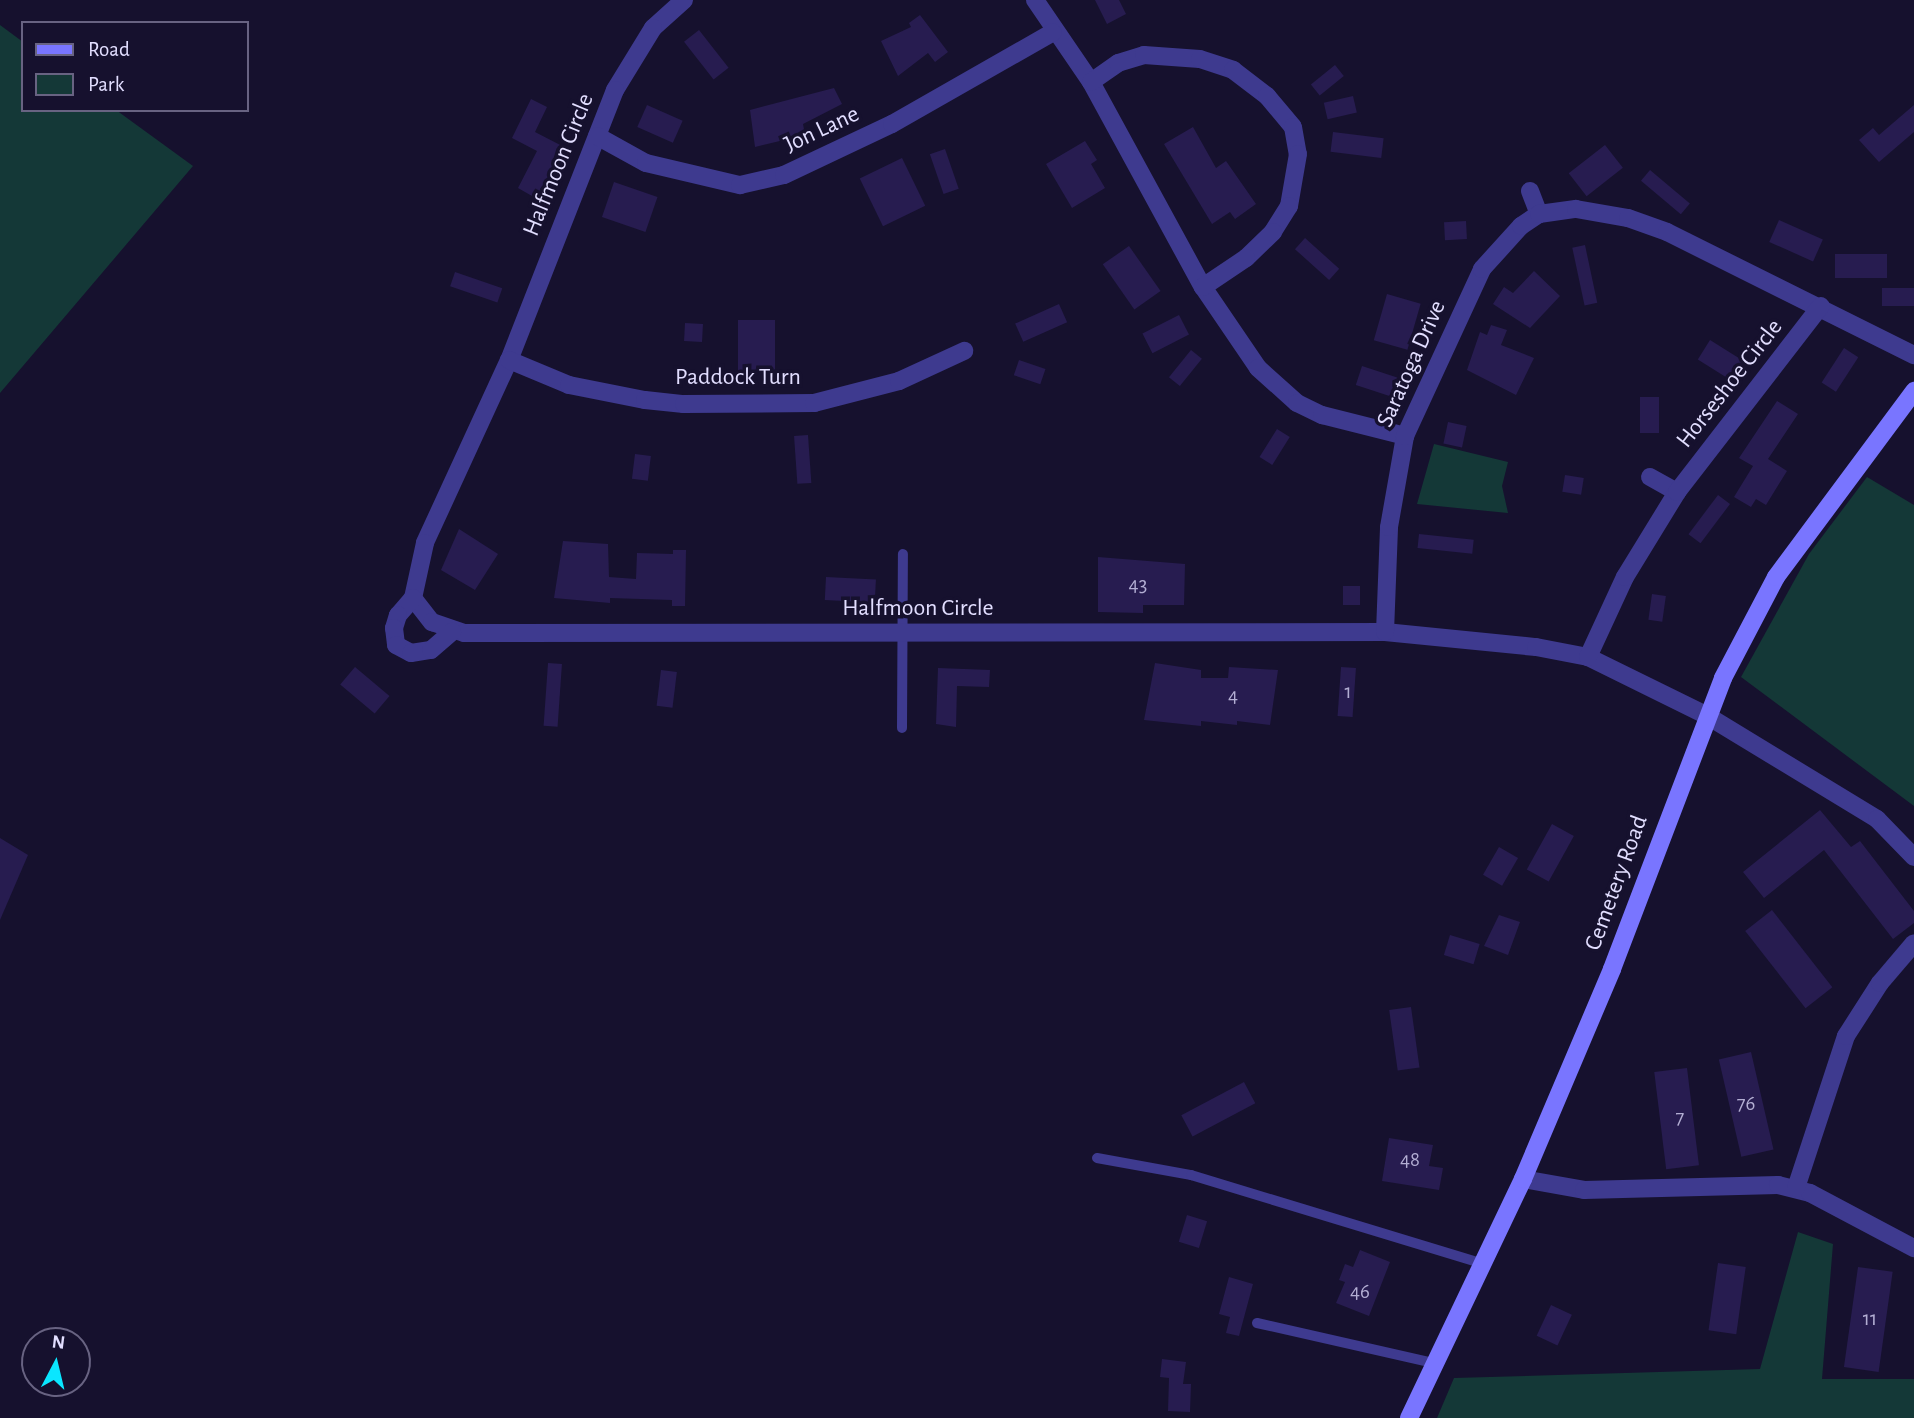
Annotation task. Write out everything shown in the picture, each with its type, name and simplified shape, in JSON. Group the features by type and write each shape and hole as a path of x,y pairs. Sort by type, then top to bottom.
{"street":[{"name":"Halfmoon Circle","path":"684,0 639,49 597,136 509,360 425,543 416,566 413,598 398,615 394,628 397,645 411,653 431,650 444,644 452,632 1385,632"},
{"path":"1035,0 1053,32 1091,82 1203,286 1258,368 1297,403 1322,415 1405,436"},
{"name":"Jon Lane","path":"597,136 646,163 740,185 784,175 892,124 1053,32"},
{"path":"1091,82 1118,63 1144,55 1200,59 1233,70 1267,96 1293,127 1298,154 1289,206 1273,232 1247,258 1203,286"},
{"path":"1530,191 1539,214 1576,209 1628,218 1667,232 1821,306 1914,355"},
{"name":"Saratoga Drive","path":"1385,632 1389,527 1405,436 1482,270 1521,226 1539,214"},
{"name":"Horseshoe Circle","path":"1588,657 1625,577 1676,492 1821,306"},
{"name":"Paddock Turn","path":"509,360 569,385 645,400 684,404 814,403 899,381 964,351"},
{"name":"Cemetery Road","path":"1409,1418 1438,1364 1523,1179 1612,969 1706,715 1776,577 1914,391"},
{"path":"1650,477 1676,492"},
{"path":"413,598 425,617 452,632"},
{"path":"1385,632 1588,657 1706,715 1877,819 1914,857"},
{"path":"1796,1188 1846,1036 1880,983 1914,943"},
{"path":"1523,1179 1584,1190 1674,1191 1738,1183 1796,1188 1914,1248"}],"lane":[{"path":"902,728 903,554"},
{"path":"1097,1158 1191,1175 1484,1264"},
{"path":"1257,1323 1438,1364"}],"green space":[{"path":"0,25 21,41 21,112 119,112 193,166 0,393"},
{"path":"1434,444 1508,462 1502,486 1508,513 1417,504"},
{"path":"1867,477 1914,505 1914,806 1741,677 1809,554"},
{"path":"1798,1232 1833,1244 1822,1379 1914,1379 1914,1418 1437,1418 1454,1378 1760,1369"}],"building":[{"path":"1095,0 1119,0 1126,14 1107,24"},
{"path":"920,15 948,52 935,62 928,53 898,76 881,41 911,27 909,23"},
{"path":"699,30 729,68 714,80 684,42"},
{"path":"1335,65 1344,76 1320,95 1311,85"},
{"path":"834,88 842,104 803,124 805,135 755,147 750,110"},
{"path":"1353,96 1357,113 1328,119 1324,103"},
{"path":"531,99 547,107 535,132 568,149 539,200 518,188 537,151 512,138"},
{"path":"647,105 683,121 673,143 637,127"},
{"path":"1914,105 1914,132 1879,162 1859,140 1873,128 1879,135"},
{"path":"1193,127 1216,168 1226,161 1256,204 1235,219 1230,212 1212,224 1164,144"},
{"path":"1333,132 1384,138 1381,158 1331,152"},
{"path":"1085,141 1097,160 1091,164 1105,188 1072,208 1046,164"},
{"path":"1605,145 1623,168 1587,196 1569,173"},
{"path":"945,149 959,189 944,194 930,154"},
{"path":"902,158 925,206 883,226 860,179"},
{"path":"1650,170 1690,203 1681,214 1641,181"},
{"path":"614,182 657,197 645,232 602,217"},
{"path":"1779,220 1823,240 1813,261 1769,242"},
{"path":"1466,221 1467,239 1445,240 1444,222"},
{"path":"1305,238 1339,269 1329,280 1295,249"},
{"path":"1585,245 1597,303 1585,305 1572,248"},
{"path":"1129,246 1161,291 1134,309 1103,264"},
{"path":"1835,254 1887,254 1887,278 1835,278"},
{"path":"1534,271 1560,296 1530,328 1493,304 1504,287 1513,293"},
{"path":"455,272 502,288 497,302 450,286"},
{"path":"1882,288 1914,288 1914,306 1882,306"},
{"path":"1387,294 1421,304 1407,350 1374,340"},
{"path":"1059,304 1067,322 1023,342 1015,324"},
{"path":"1179,315 1189,335 1152,353 1142,334"},
{"path":"738,320 775,320 775,373 738,373"},
{"path":"685,323 703,324 702,342 684,341"},
{"path":"1491,325 1507,330 1501,345 1534,358 1516,395 1467,370 1480,332 1487,335"},
{"path":"1710,340 1744,361 1732,381 1698,360"},
{"path":"1844,348 1858,357 1836,392 1822,382"},
{"path":"1191,350 1202,359 1180,386 1169,377"},
{"path":"1019,360 1045,369 1040,384 1014,375"},
{"path":"1362,366 1401,379 1395,398 1356,385"},
{"path":"1640,397 1659,397 1659,433 1640,433"},
{"path":"1777,401 1798,414 1768,459 1787,471 1766,505 1756,499 1751,507 1734,497 1753,466 1739,458"},
{"path":"1448,422 1467,426 1462,447 1443,444"},
{"path":"1277,429 1290,437 1272,465 1260,457"},
{"path":"808,435 811,483 797,484 794,436"},
{"path":"635,454 651,456 648,481 632,479"},
{"path":"1565,475 1584,478 1581,495 1562,492"},
{"path":"1718,495 1730,504 1700,543 1689,534"},
{"path":"459,529 498,554 475,590 441,570"},
{"path":"1419,534 1474,540 1472,554 1418,548"},
{"path":"563,541 608,544 609,577 636,579 637,553 673,554 673,550 686,550 685,606 672,606 672,600 610,598 610,603 554,598"},
{"path":"1098,557 1185,564 1184,605 1143,605 1143,613 1098,612"},
{"path":"826,577 876,580 875,603 825,600"},
{"path":"1343,586 1360,586 1360,605 1343,605"},
{"path":"1652,594 1666,596 1662,622 1648,620"},
{"path":"548,663 562,664 558,727 544,726"},
{"path":"1155,663 1201,670 1201,678 1228,678 1229,667 1278,670 1270,725 1201,721 1201,726 1144,720"},
{"path":"355,667 389,696 375,714 340,685"},
{"path":"1341,667 1356,668 1353,717 1338,716"},
{"path":"938,668 990,670 989,687 957,686 956,727 936,724"},
{"path":"661,670 677,672 672,708 657,706"},
{"path":"1820,810 1851,847 1860,841 1914,911 1914,923 1893,939 1824,850 1764,898 1743,872"},
{"path":"1552,824 1574,836 1549,882 1527,869"},
{"path":"0,838 28,855 0,920"},
{"path":"1499,847 1518,858 1502,886 1483,875"},
{"path":"1772,910 1832,987 1806,1008 1745,931"},
{"path":"1499,915 1520,922 1508,955 1484,946"},
{"path":"1450,935 1480,944 1474,964 1444,955"},
{"path":"1411,1007 1419,1067 1398,1070 1389,1010"},
{"path":"1751,1052 1773,1149 1741,1157 1719,1059"},
{"path":"1687,1068 1699,1165 1666,1169 1654,1072"},
{"path":"1244,1082 1255,1103 1193,1137 1181,1115"},
{"path":"1389,1138 1433,1145 1429,1166 1443,1168 1439,1190 1382,1181"},
{"path":"1187,1215 1207,1221 1199,1248 1179,1242"},
{"path":"1360,1250 1390,1262 1369,1316 1336,1303 1345,1282 1339,1280 1345,1264 1353,1267"},
{"path":"1718,1263 1746,1267 1736,1334 1709,1330"},
{"path":"1858,1267 1893,1272 1879,1372 1844,1367"},
{"path":"1229,1277 1253,1284 1239,1336 1226,1333 1230,1317 1219,1314"},
{"path":"1551,1305 1572,1315 1557,1346 1537,1336"},
{"path":"1162,1359 1186,1362 1183,1384 1191,1384 1190,1412 1168,1411 1169,1378 1160,1377"}]}
